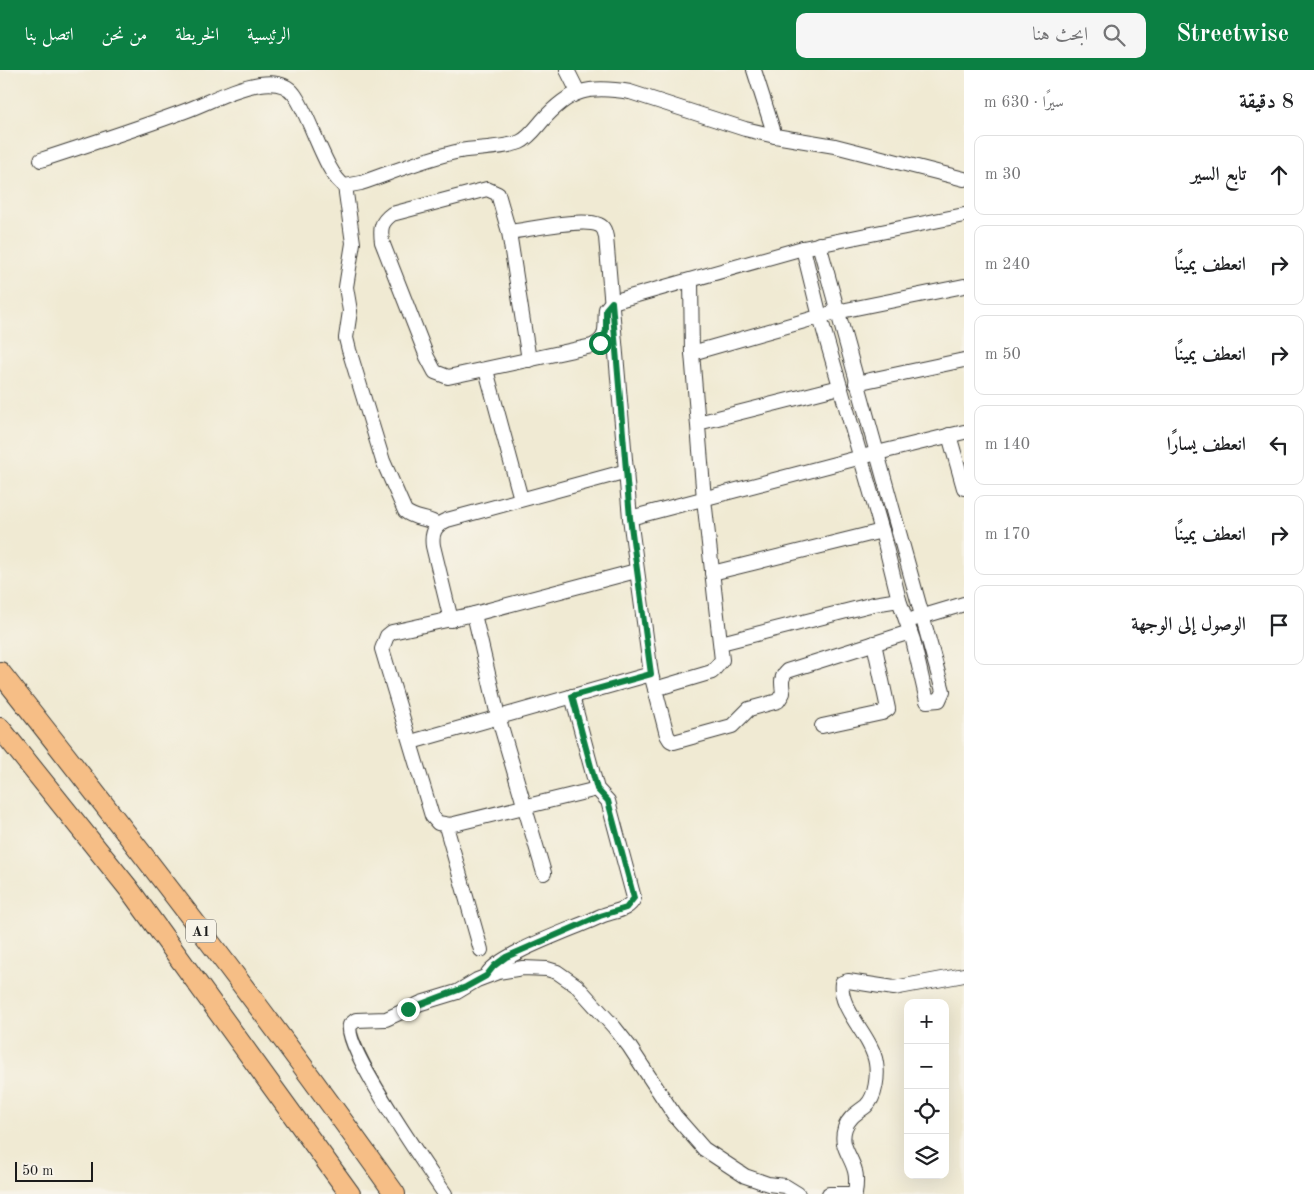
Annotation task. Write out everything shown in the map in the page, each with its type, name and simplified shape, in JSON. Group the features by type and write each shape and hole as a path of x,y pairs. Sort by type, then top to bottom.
{"highway":[{"name":"A1","path":"0,672 105,805 270,1022 395,1194"},
{"name":"A1","path":"0,728 129,889 350,1194"}],"street":[{"path":"567,70 578,92"},
{"path":"754,70 774,136"},
{"path":"41,160 184,111 233,92 259,84 273,83 284,85 296,95 309,119 333,176 345,186 361,183 460,151 520,142 532,133 560,102 578,92 611,88 630,92 744,129 836,146 964,179"},
{"path":"345,186 354,243 346,286 350,310 346,338 349,350 383,461 405,511 412,516 438,524"},
{"path":"529,360 509,232 498,194 487,189 392,214 381,225 382,242 430,366 435,372 448,377 486,370 592,346 600,343 606,331 606,309 612,302 691,282 819,244 964,216"},
{"path":"509,232 581,222 600,225 604,229 636,571 651,674 670,740 674,742 732,726 749,709 778,701 783,693 783,675 788,671 874,643 908,627 922,616 964,604"},
{"path":"803,248 820,317 882,531 899,600 922,674 927,701 931,702 942,697 942,691 877,453 836,312 819,244"},
{"path":"655,689 712,672 722,660 704,499 692,353 691,282"},
{"path":"692,353 836,312 964,286"},
{"path":"856,383 964,360"},
{"path":"486,370 521,499"},
{"path":"698,423 840,387"},
{"path":"630,518 860,457 964,432"},
{"path":"949,435 964,488"},
{"path":"452,620 433,546 433,536 438,524 521,499 626,471"},
{"path":"712,573 882,531"},
{"path":"597,789 446,826 438,823 432,816 411,742 383,656 383,642 392,632 452,620 636,571"},
{"path":"721,643 874,604 899,600"},
{"path":"474,614 498,716 544,874"},
{"path":"822,726 887,712 888,706 874,643"},
{"path":"922,674 937,671"},
{"path":"411,742 651,674"},
{"path":"486,976 500,961 607,913 626,908 632,902 634,893 608,801 597,789 572,696"},
{"path":"446,826 481,950"},
{"path":"523,968 528,948"},
{"path":"445,1194 379,1094 350,1038 348,1029 356,1020 386,1019 421,1003 457,992 486,976 510,969 523,968 547,969 557,972 577,986 629,1046 675,1116 704,1149 744,1176 768,1184 785,1186 798,1194"},
{"path":"855,1194 856,1173 845,1150 843,1137 848,1121 866,1106 872,1096 876,1063 870,1044 847,1006 841,984 848,980 894,988 964,975"},
{"path":"829,1194 850,1194"}],"route":[{"path":"408,1009 457,992 486,976 494,966 506,957 607,913 626,908 634,898 608,801 606,796 597,789 572,696 651,674 630,518 612,302 608,304 606,309 606,331 600,343"}]}
